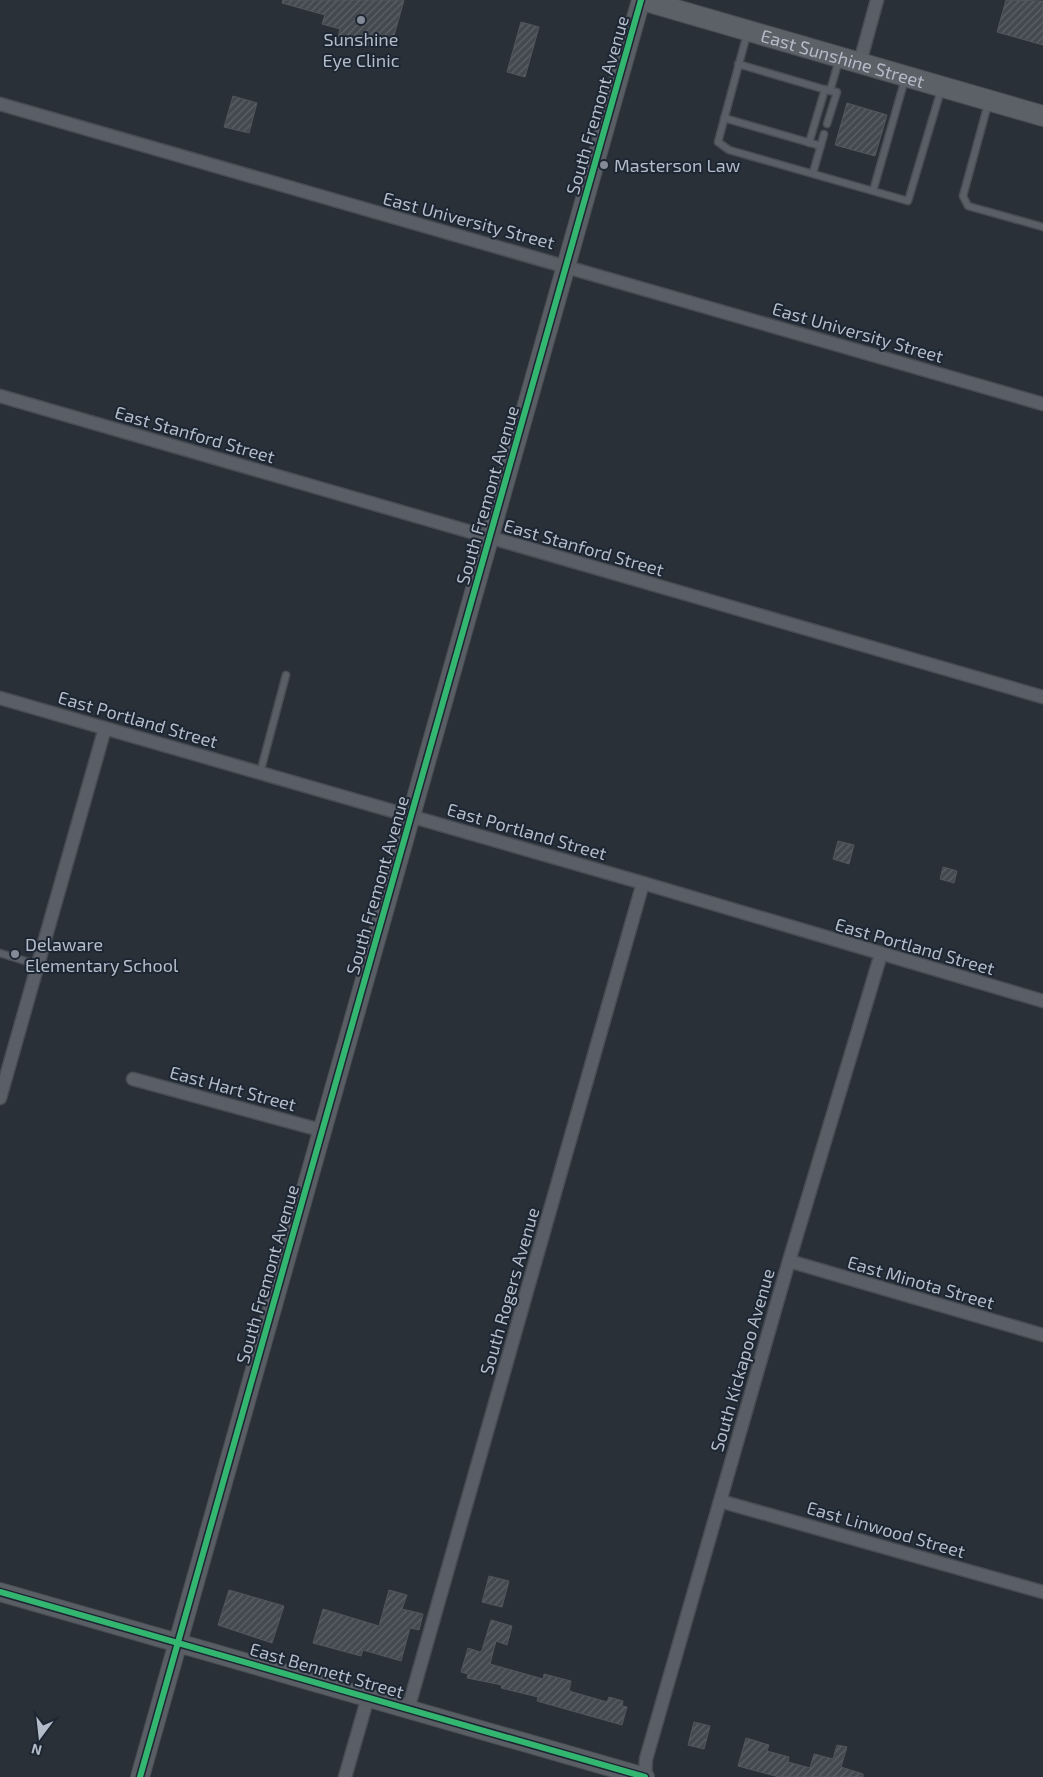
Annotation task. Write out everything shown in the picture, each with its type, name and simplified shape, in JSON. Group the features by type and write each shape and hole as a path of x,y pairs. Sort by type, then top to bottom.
{"main road":[{"name":"East Sunshine Street","path":"642,0 1043,116"}],"street":[{"name":"South Fremont Avenue","path":"140,1777 642,0"},
{"path":"860,62 877,0"},
{"name":"East University Street","path":"0,104 459,237 567,265 1043,404"},
{"name":"East Stanford Street","path":"0,396 1043,697"},
{"name":"East Portland Street","path":"0,698 643,883 1043,1001"},
{"path":"0,1098 105,728"},
{"name":"South Rogers Avenue","path":"408,1710 643,883"},
{"name":"South Kickapoo Avenue","path":"645,1777 646,1759 789,1261 881,954"},
{"name":"East Hart Street","path":"133,1079 324,1131"},
{"name":"East Minota Street","path":"789,1261 1043,1335"},
{"name":"East Linwood Street","path":"720,1501 1043,1592"},
{"name":"East Bennett Street","path":"0,1592 645,1777"},
{"path":"345,1777 368,1697"}],"lane":[{"path":"748,30 718,142 729,150 908,201 942,86"},
{"path":"809,143 840,56"},
{"path":"738,64 836,92 827,124"},
{"path":"873,191 906,76"},
{"path":"989,100 963,196 968,206 1043,227"},
{"path":"724,118 821,146"},
{"path":"813,173 824,134"},
{"path":"260,773 286,675"},
{"path":"0,953 38,965"}],"building":[{"name":"Sunshine Eye Clinic","path":"283,0 404,0 392,43 376,38 374,47 338,37 340,29 322,24 325,15 282,3"},
{"path":"1006,0 1043,1 1043,45 997,32"},
{"path":"521,22 539,27 525,77 507,72"},
{"path":"233,96 257,103 249,133 224,127"},
{"path":"847,103 887,115 875,156 835,145"},
{"path":"838,841 854,845 849,864 833,859"},
{"path":"943,867 957,871 954,883 940,879"},
{"path":"489,1576 509,1581 502,1607 482,1602"},
{"path":"229,1590 284,1606 272,1643 218,1625"},
{"path":"389,1590 407,1595 402,1609 423,1614 419,1630 410,1628 401,1661 363,1650 361,1656 313,1643 323,1609 379,1626"},
{"path":"491,1620 512,1626 507,1645 496,1641 490,1664 543,1679 544,1674 571,1681 569,1691 607,1702 609,1697 623,1701 622,1706 627,1707 622,1725 537,1701 538,1697 501,1688 502,1685 467,1678 468,1674 461,1672 468,1648 480,1652 482,1650"},
{"path":"694,1722 710,1726 704,1749 688,1745"},
{"path":"746,1738 769,1745 767,1751 789,1757 788,1762 810,1768 814,1754 833,1759 837,1745 847,1747 841,1767 863,1774 863,1777 779,1777 738,1766"}],"cycle path":[{"path":"140,1777 641,0"},
{"path":"0,1592 645,1777"}],"place":[{"name":"Sunshine Eye Clinic","path":"361,20"},
{"name":"Masterson Law","path":"604,165"},
{"name":"Delaware Elementary School","path":"15,954"}]}
